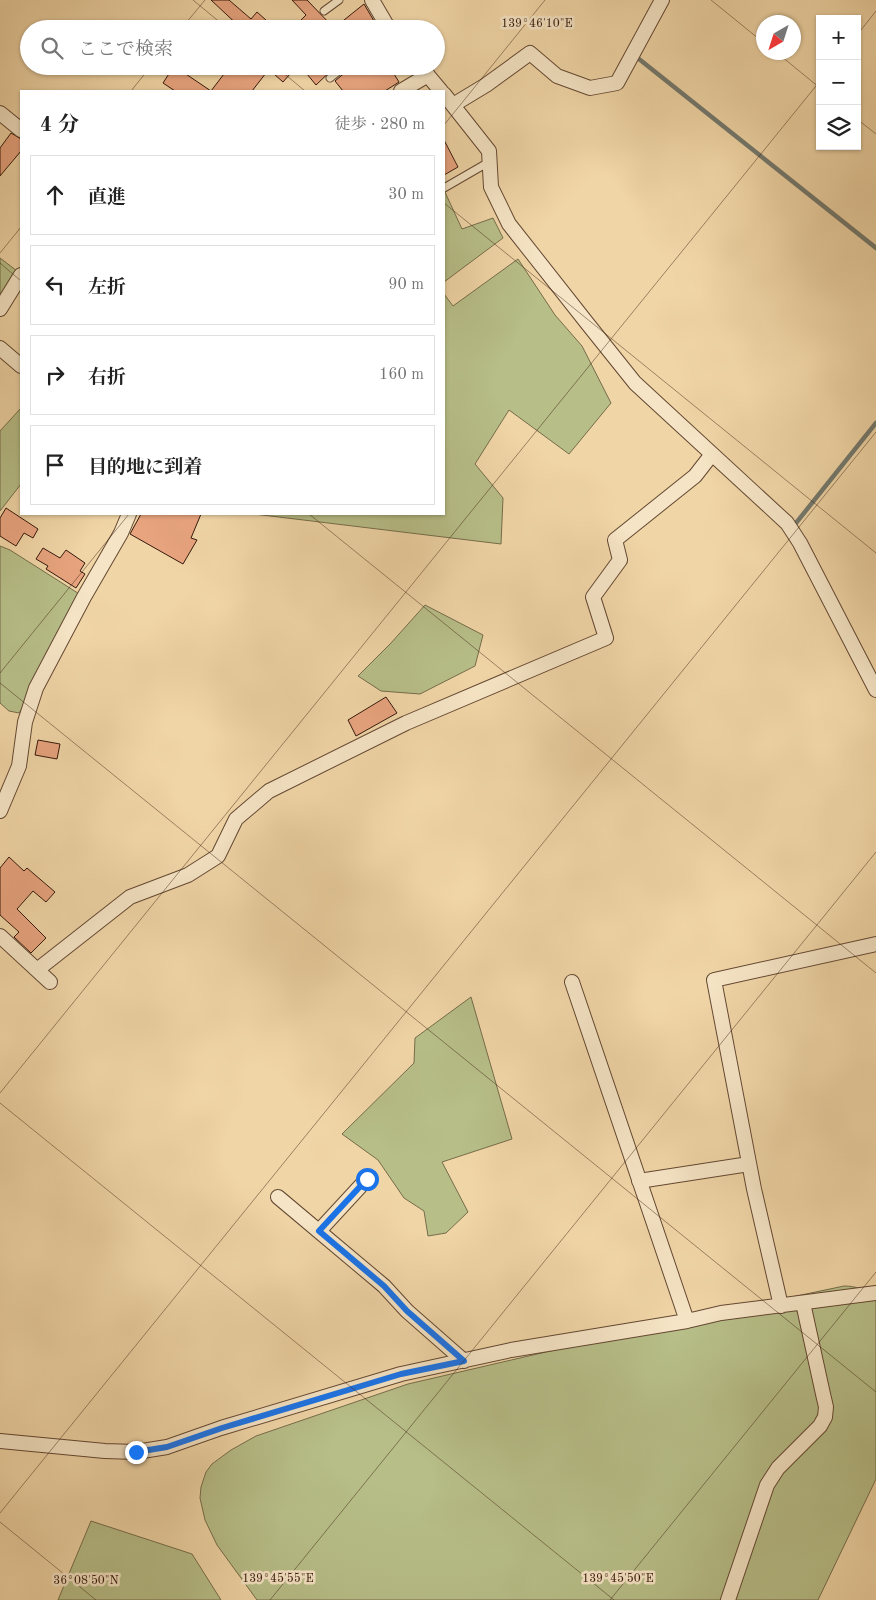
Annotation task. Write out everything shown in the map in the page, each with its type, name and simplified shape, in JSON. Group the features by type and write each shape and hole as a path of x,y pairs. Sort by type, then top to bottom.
{"street":[{"path":"372,0 384,20"},
{"path":"662,0 617,83 590,88 557,76 530,53 486,85 448,100 489,151 491,187 509,224 636,383 788,523 876,690"},
{"path":"401,90 419,75"},
{"path":"427,75 440,90"},
{"path":"0,113 20,129"},
{"path":"0,309 20,277"},
{"path":"0,348 20,365"},
{"path":"37,970 130,897 188,875 218,856 236,819 270,791 406,723 606,638 593,597 620,560 615,540 695,476 709,458 714,456"},
{"path":"0,811 19,766 25,722 36,688 84,597 121,534 129,515"},
{"path":"0,936 50,982"},
{"path":"781,1306 749,1164 714,980 876,944"},
{"path":"572,982 687,1321"},
{"path":"639,1181 749,1164"},
{"path":"319,1231 367,1179"},
{"path":"278,1197 384,1286 407,1311 464,1361"},
{"path":"0,1441 105,1451 136,1452 159,1448 401,1374 510,1350 687,1321 721,1313 876,1293"},
{"path":"728,1600 767,1485 778,1468 820,1426 825,1417 824,1394 803,1303"}],"lane":[{"path":"324,11 339,0"},
{"path":"330,78 334,75"},
{"path":"445,187 490,162"}],"green space":[{"path":"445,192 462,229 493,218 503,238 445,281"},
{"path":"0,258 20,273 20,276 0,309"},
{"path":"518,259 555,315 582,346 611,403 569,454 509,410 475,464 503,498 501,544 262,515 445,515 445,295 453,306"},
{"path":"20,409 20,485 0,511 0,431"},
{"path":"0,546 10,550 84,597 36,688 19,713 9,711 0,703"},
{"path":"425,605 483,635 475,666 420,694 381,691 358,676 391,643"},
{"path":"471,997 512,1139 442,1162 468,1212 446,1233 428,1236 424,1211 404,1198 378,1160 342,1134 414,1063 415,1038"},
{"path":"844,1286 861,1289 876,1296 876,1479 818,1600 257,1600 217,1545 205,1520 200,1498 206,1472 212,1464 231,1450 256,1436 408,1384 688,1319"},
{"path":"91,1521 192,1554 221,1600 58,1600"}],"building":[{"path":"211,0 229,0 251,19 257,12 266,20 232,20"},
{"path":"292,0 307,0 326,20 301,20 306,15"},
{"path":"364,4 373,20 344,20"},
{"path":"168,75 187,75 210,90 174,90 163,83"},
{"path":"223,75 264,75 253,90 212,90"},
{"path":"275,75 289,75 283,82"},
{"path":"308,75 327,75 316,85"},
{"path":"342,75 395,75 399,82 387,90 342,90 335,81"},
{"path":"11,133 20,138 20,152 0,176 0,148"},
{"path":"445,142 458,167 445,174"},
{"path":"6,508 38,529 33,538 24,533 16,546 0,536 0,518"},
{"path":"140,515 201,515 191,538 197,540 183,564 130,534"},
{"path":"43,548 60,558 66,550 85,563 80,571 85,574 76,588 46,569 48,566 36,559"},
{"path":"386,697 397,713 356,736 348,720"},
{"path":"38,740 60,744 57,759 35,755"},
{"path":"9,857 24,871 27,868 55,892 46,902 33,891 17,909 46,938 31,953 14,937 19,932 0,915 0,868"}],"waterway":[{"path":"639,59 876,248"},
{"path":"796,523 876,423"}],"route":[{"path":"136,1452 167,1447 222,1428 401,1374 464,1361 407,1311 384,1286 319,1231 367,1179"}]}
